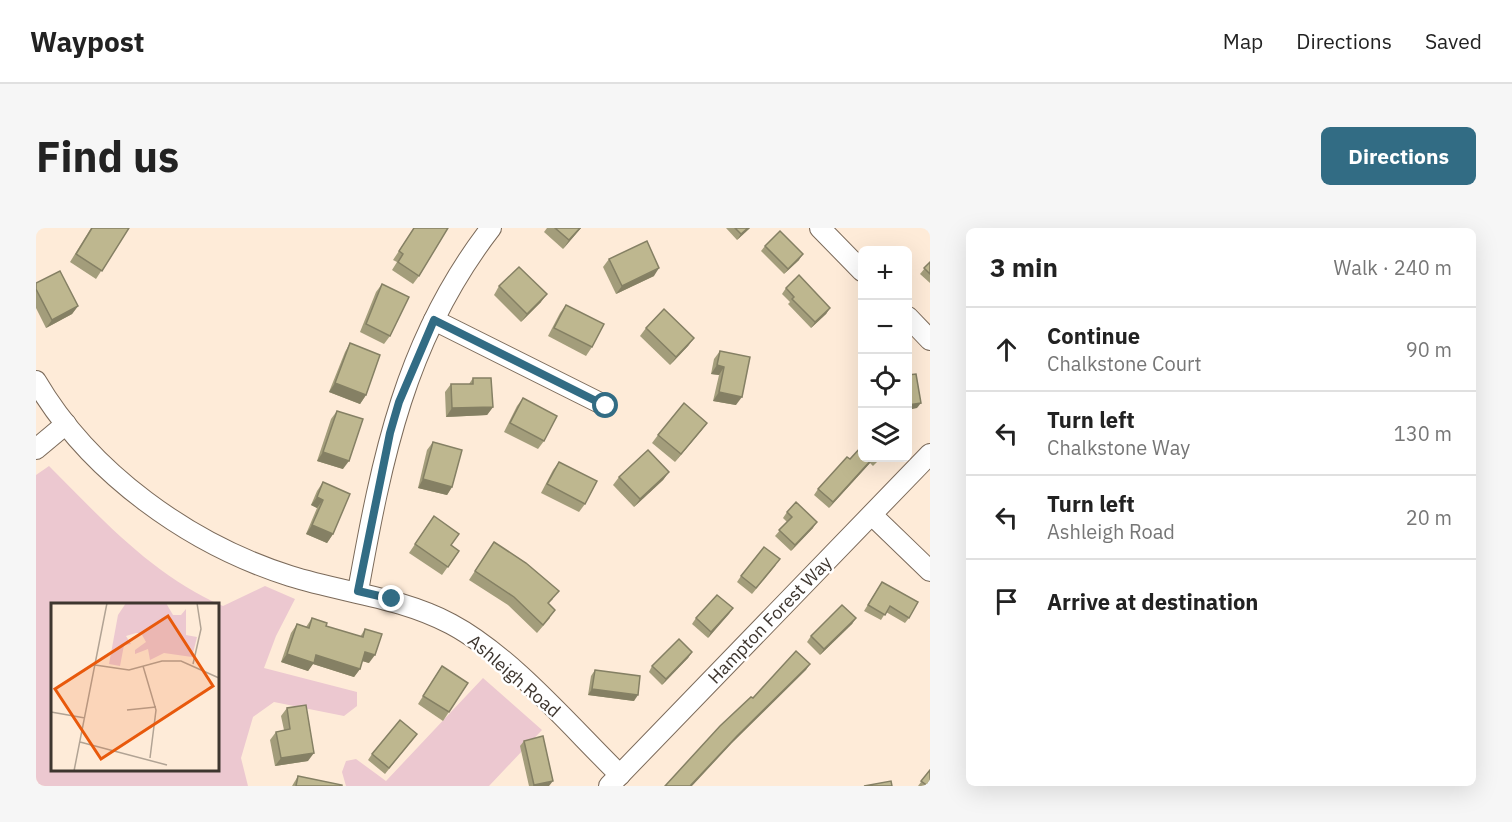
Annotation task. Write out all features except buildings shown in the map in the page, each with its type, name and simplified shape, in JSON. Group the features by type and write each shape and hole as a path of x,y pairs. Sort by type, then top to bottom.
{"street":[{"path":"358,591 390,433 399,402 434,320 465,264 491,228"},
{"path":"820,228 858,267"},
{"path":"434,320 606,406"},
{"path":"912,321 930,340"},
{"name":"Ashleigh Road","path":"36,381 66,424 123,483 192,532 271,569 417,608 452,624 474,639 526,683 614,780"},
{"path":"36,449 66,424"},
{"name":"Hampton Forest Way","path":"614,780 930,454"},
{"path":"872,515 930,571"}],"shaded area":[{"path":"49,466 130,545 174,579 217,603 51,603 51,771 219,771 219,604 223,606 265,586 295,599 276,636 264,668 357,692 357,706 344,716 274,702 253,717 241,758 248,786 36,786 36,475"},
{"path":"483,678 542,730 489,786 346,786 342,772 346,761 356,759 386,781"}],"route":[{"path":"392,599 358,591 378,480 390,433 399,402 434,320 606,406"}]}
